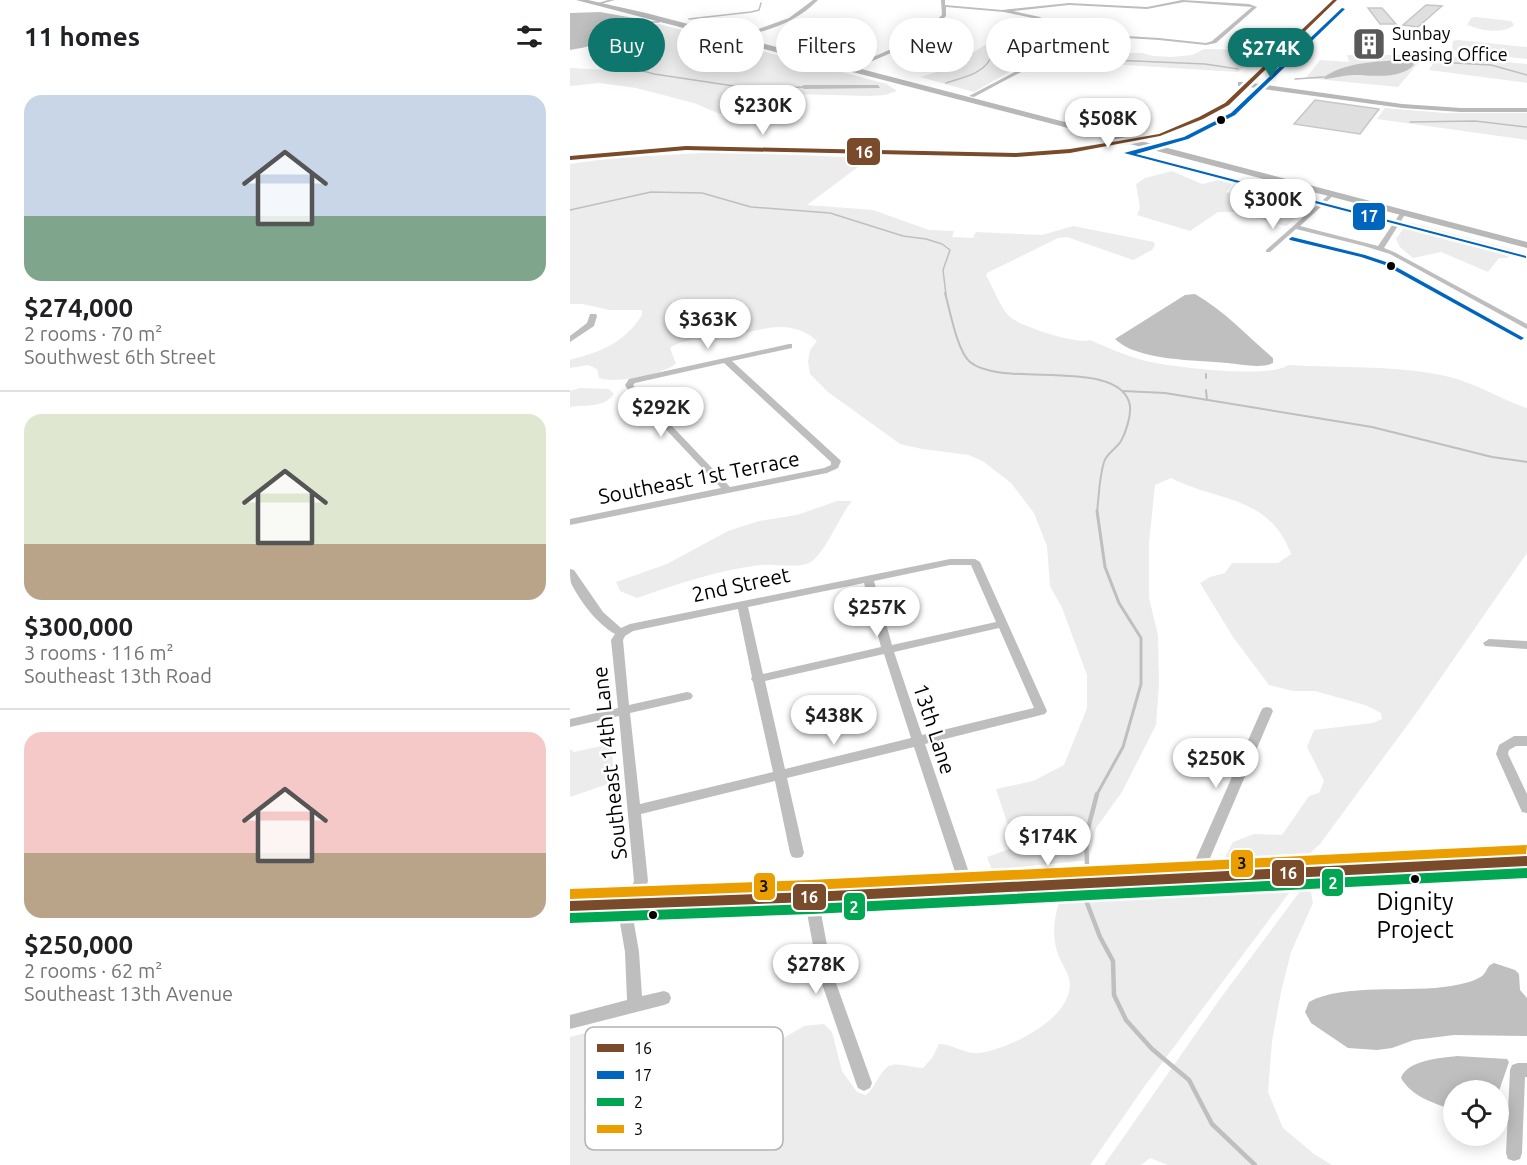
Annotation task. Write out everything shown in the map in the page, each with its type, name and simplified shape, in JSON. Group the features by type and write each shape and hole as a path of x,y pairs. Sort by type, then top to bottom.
{"main road":[{"path":"579,0 605,2 677,21"},
{"path":"1220,106 1217,102 1323,0"},
{"path":"570,158 686,147 988,156 1043,154 1134,141 1182,128 1227,104 1335,0"},
{"path":"596,2 677,22"},
{"path":"871,72 1028,110 1134,141 1527,245"},
{"path":"1236,84 1411,107 1527,110"},
{"path":"968,97 1018,113 1134,141"},
{"path":"1018,113 1028,110"},
{"path":"1091,148 1104,141 1102,137 1092,132"},
{"path":"570,906 968,890 1527,861"}],"street":[{"path":"605,2 613,0"},
{"path":"764,29 789,22 806,11 816,0"},
{"path":"877,58 922,33 944,15 943,3 1038,18 1060,33 1211,43 1255,7 1184,1 1147,8 1060,4 1005,11"},
{"path":"968,97 1017,72"},
{"path":"1268,251 1332,194"},
{"path":"1380,248 1403,213"},
{"path":"1295,227 1380,248 1527,327"},
{"path":"570,340 591,324 592,316"},
{"path":"729,491 628,386 632,381 789,346"},
{"name":"Southeast 1st Terrace","path":"570,522 729,491 827,470 835,466 836,461 726,360"},
{"name":"2nd Street","path":"621,633 630,628 950,562 975,562 1002,624"},
{"path":"570,572 580,589 613,629 621,633"},
{"name":"13th Lane","path":"868,579 888,651 968,890"},
{"path":"742,605 797,854"},
{"path":"635,810 1041,711 1002,624 757,679"},
{"name":"Southeast 14th Lane","path":"621,633 617,640 641,881 627,923 632,952 635,1003"},
{"path":"1489,643 1527,645"},
{"path":"570,723 687,696"},
{"path":"1194,879 1267,711"},
{"path":"1527,741 1514,741 1503,748 1502,754 1527,808"},
{"path":"812,897 813,918 825,972 864,1083"},
{"path":"570,1022 635,1003 664,998"},
{"path":"1514,1153 1518,1070 1527,1070"}],"shaded area":[{"path":"600,12 633,18 588,18 588,46 570,50 570,13"},
{"path":"1471,18 1511,21 1514,25 1497,31 1467,25"},
{"path":"665,26 677,29 677,72 764,72 764,52 776,55 776,72 841,72 887,84 897,91 885,95 869,96 791,94 739,111 720,114 694,103 636,88 600,83 570,86 570,68 588,69 588,72 665,72"},
{"path":"1453,41 1527,47 1527,59 1452,50"},
{"path":"986,44 986,72 1009,72 974,92 920,77 937,72 974,72 974,52"},
{"path":"1204,49 1263,50 1238,72 1131,65 1131,53 1172,57 1192,55"},
{"path":"1347,55 1425,55 1398,87 1306,78 1320,60 1349,62"},
{"path":"1437,55 1527,64 1527,83 1429,70"},
{"path":"1411,60 1414,65 1408,70 1393,75 1351,75 1325,79 1324,77 1354,65"},
{"path":"1385,108 1445,113 1527,113 1527,140 1377,119"},
{"path":"722,152 870,158 807,205 873,210 929,230 954,231 952,237 973,238 976,232 1042,235 1073,226 1154,242 1152,250 1133,260 1067,237 1058,238 987,273 997,297 1009,316 1024,325 1049,334 1074,340 1090,340 1146,361 1197,369 1262,371 1288,365 1411,370 1431,373 1460,380 1527,408 1527,553 1417,712 1320,844 1308,855 1224,859 1233,842 1254,834 1282,835 1309,796 1319,793 1324,781 1307,747 1314,730 1373,723 1382,719 1381,713 1365,705 1315,691 1293,691 1269,685 1233,637 1200,583 1210,577 1225,573 1232,563 1278,563 1291,554 1270,521 1256,510 1171,478 1155,485 1149,543 1149,598 1158,635 1159,684 1156,725 1122,792 1096,828 1089,860 992,870 987,857 1015,847 996,789 1033,781 1064,765 1087,708 1087,675 1062,608 1050,586 1047,546 1034,513 1011,483 984,462 969,455 900,444 828,392 810,374 808,362 810,350 817,341 796,329 774,327 728,337 676,344 670,348 676,364 660,372 638,377 607,380 599,378 597,369 588,365 570,368 570,360 602,349 619,340 635,325 642,315 642,310 609,310 583,304 570,304 570,164 610,158"},
{"path":"1172,171 1202,184 1231,177 1236,178 1226,192 1301,213 1286,226 1233,212 1218,212 1190,231 1137,215 1140,208 1136,184 1145,178"},
{"path":"1408,222 1515,250 1507,258 1499,258 1488,272 1441,252 1413,258 1400,247 1396,239"},
{"path":"1195,294 1236,324 1273,358 1273,363 1250,366 1168,358 1138,352 1115,339 1185,295"},
{"path":"580,388 609,389 614,394 610,399 599,404 570,407 570,391"},
{"path":"837,501 852,501 819,554 807,564 761,565 729,570 637,598 620,591 616,582 667,564 728,531 759,521 797,515"},
{"path":"606,745 612,750 614,778 605,785 570,797 570,749 574,752"},
{"path":"1292,889 1144,1087 1090,1165 570,1165 570,1037 585,1033 585,1150 783,1150 783,1038 804,1026 824,1024 832,1032 842,1071 857,1092 866,1095 885,1069 892,1065 923,1068 932,1058 939,1044 979,1053 1023,1038 1053,1017 1063,1005 1069,992 1069,978 1059,957 1054,937 1055,916 1059,903"},
{"path":"1301,890 1311,892 1313,903 1291,952 1281,992 1272,1041 1268,1092 1283,1128 1314,1154 1332,1165 1168,1165 1150,1158 1141,1165 1104,1165 1220,999"},
{"path":"1494,963 1515,970 1519,974 1520,990 1527,998 1527,1036 1454,1035 1414,1040 1392,1048 1377,1050 1348,1048 1311,1023 1305,1012 1309,1002 1340,992 1435,988 1467,983 1482,976"},
{"path":"1457,1056 1507,1059 1509,1062 1503,1080 1443,1080 1443,1106 1417,1095 1401,1078 1410,1067 1434,1059"}],"building":[{"path":"1426,5 1442,6 1418,27 1403,25"},
{"path":"1368,8 1382,8 1396,24 1380,24"},
{"path":"1315,100 1379,109 1360,134 1294,124"}],"waterway":[{"path":"698,18 751,12 759,10 761,3"},
{"path":"946,83 971,75 987,64 990,59 1018,49 1051,51 1089,59 1205,64 1238,69"},
{"path":"1436,62 1491,65 1527,75"},
{"path":"647,72 754,89 804,87"},
{"path":"1295,79 1324,77"},
{"path":"804,87 878,87"},
{"path":"1410,122 1475,121 1527,127"},
{"path":"570,210 651,192 702,193 751,207 830,213 903,236 942,244 950,250 943,270 946,295"},
{"path":"945,293 961,349 970,362 986,370 1007,373 1084,377 1106,382 1122,391 1130,406 1129,419 1121,441 1104,462 1097,511"},
{"path":"1206,390 1207,400"},
{"path":"1123,391 1165,393 1207,400"},
{"path":"1207,400 1372,427 1492,457 1527,462"},
{"path":"1097,511 1105,567 1119,603 1141,638 1141,684 1123,747 1097,794"},
{"path":"1087,865 1086,836 1097,794"},
{"path":"1087,903 1100,937 1113,961 1114,995 1126,1020 1152,1049 1189,1080 1212,1124 1255,1165"}],"transit line":[{"name":"16","path":"570,158 686,148 1016,155 1070,151 1160,135 1227,104 1335,0"},
{"name":"17","path":"1133,153 1186,138 1233,114 1343,9"},
{"name":"17","path":"1127,153 1524,257"},
{"name":"17","path":"1292,239 1387,264 1521,338"},
{"name":"3","path":"570,894 810,885 1526,849"},
{"name":"16","path":"570,906 811,897 1527,861"},
{"name":"2","path":"570,918 812,909 1527,873"}],"place":[{"name":"Sunbay Leasing Office","path":"1369,44"},
{"name":"Dignity Project","path":"1415,879"}]}
